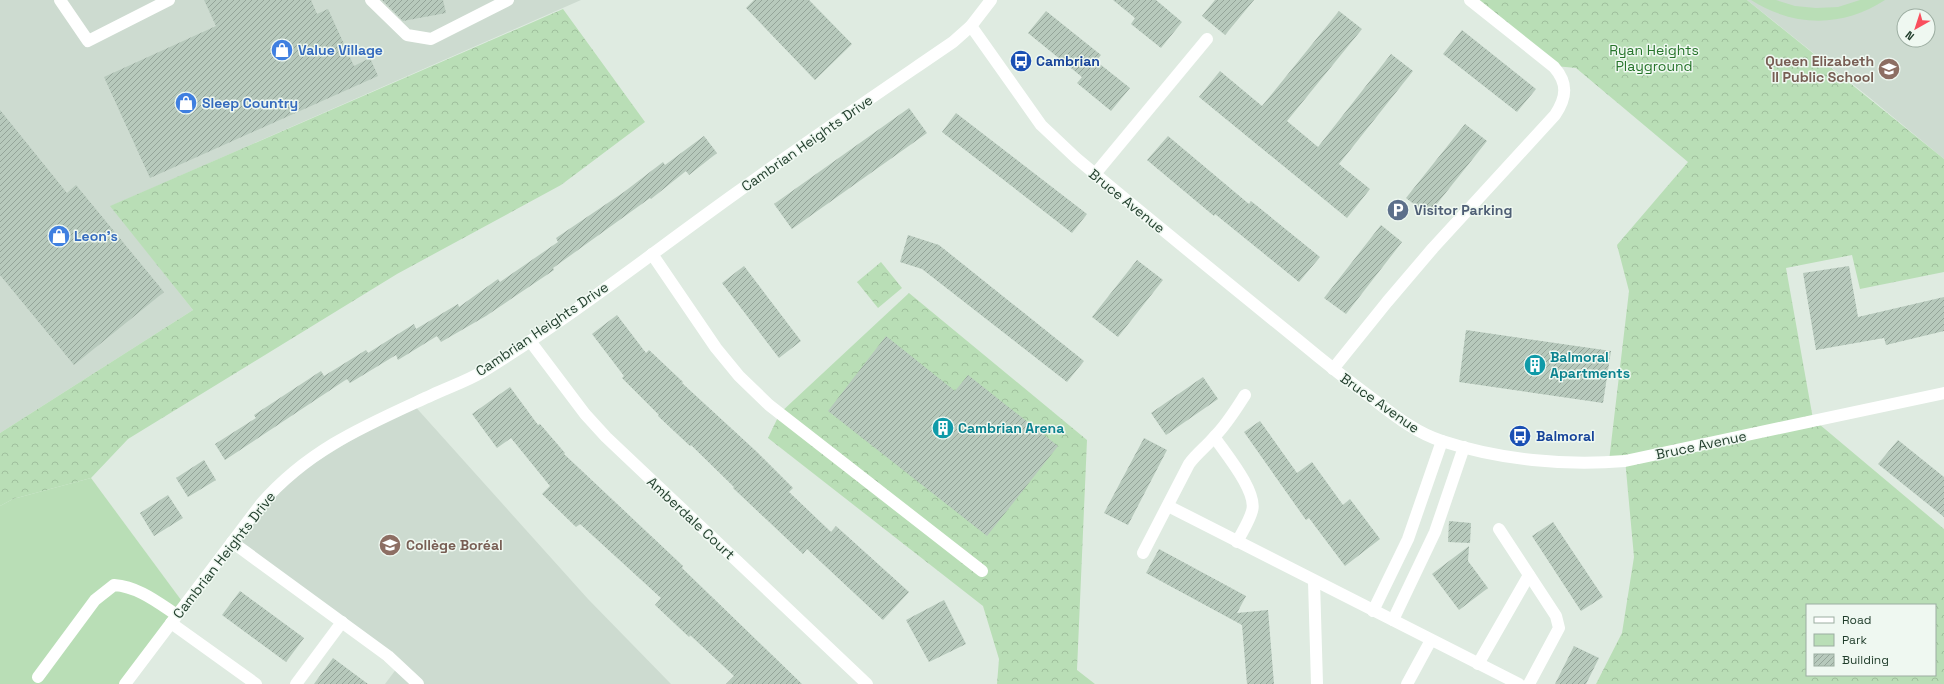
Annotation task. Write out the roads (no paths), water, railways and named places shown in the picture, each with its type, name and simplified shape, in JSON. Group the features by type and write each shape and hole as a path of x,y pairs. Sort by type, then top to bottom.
{"street":[{"path":"60,0 88,41 169,0"},
{"path":"371,0 407,35 431,39 508,0"},
{"name":"Cambrian Heights Drive","path":"125,684 232,542 276,487 320,451 350,434 480,373 530,340 738,191 953,42 971,26 991,0"},
{"path":"1333,369 1433,248 1555,115 1562,105 1565,85 1561,76 1554,67 1470,0"},
{"name":"Bruce Avenue","path":"971,26 1040,125 1095,174 1333,369 1398,418 1423,433 1442,441 1505,456 1561,463 1593,464 1626,461 1944,393"},
{"path":"1095,174 1207,39"},
{"path":"652,254 716,348 739,376 769,405 982,571"},
{"name":"Amberdale Court","path":"530,340 585,414 606,437 866,684"},
{"path":"1143,553 1189,464 1199,451 1215,438 1245,395"},
{"path":"1215,438 1246,484 1253,503 1252,510 1237,542"},
{"path":"1373,611 1408,539 1442,441"},
{"path":"1393,620 1435,532 1464,447"},
{"path":"1168,506 1519,684"},
{"path":"1499,529 1556,616 1559,628 1529,684"},
{"path":"232,542 388,656 418,684"},
{"path":"1478,664 1529,574"},
{"path":"1314,581 1317,684"},
{"path":"38,677 95,600 114,585 128,586 142,592 256,684"},
{"path":"296,684 342,622"},
{"path":"1407,684 1431,640"}],"place":[{"name":"Value Village","path":"282,50"},
{"name":"Cambrian","path":"1021,61"},
{"name":"Queen Elizabeth II Public School","path":"1889,69"},
{"name":"Sleep Country","path":"186,103"},
{"name":"Visitor Parking","path":"1398,210"},
{"name":"Leon's","path":"59,236"},
{"name":"Balmoral Apartments","path":"1535,365"},
{"name":"Cambrian Arena","path":"943,428"},
{"name":"Balmoral","path":"1520,436"},
{"name":"Collège Boréal","path":"390,545"}],"park label":[{"name":"Ryan Heights Playground","path":"1654,58"}]}
